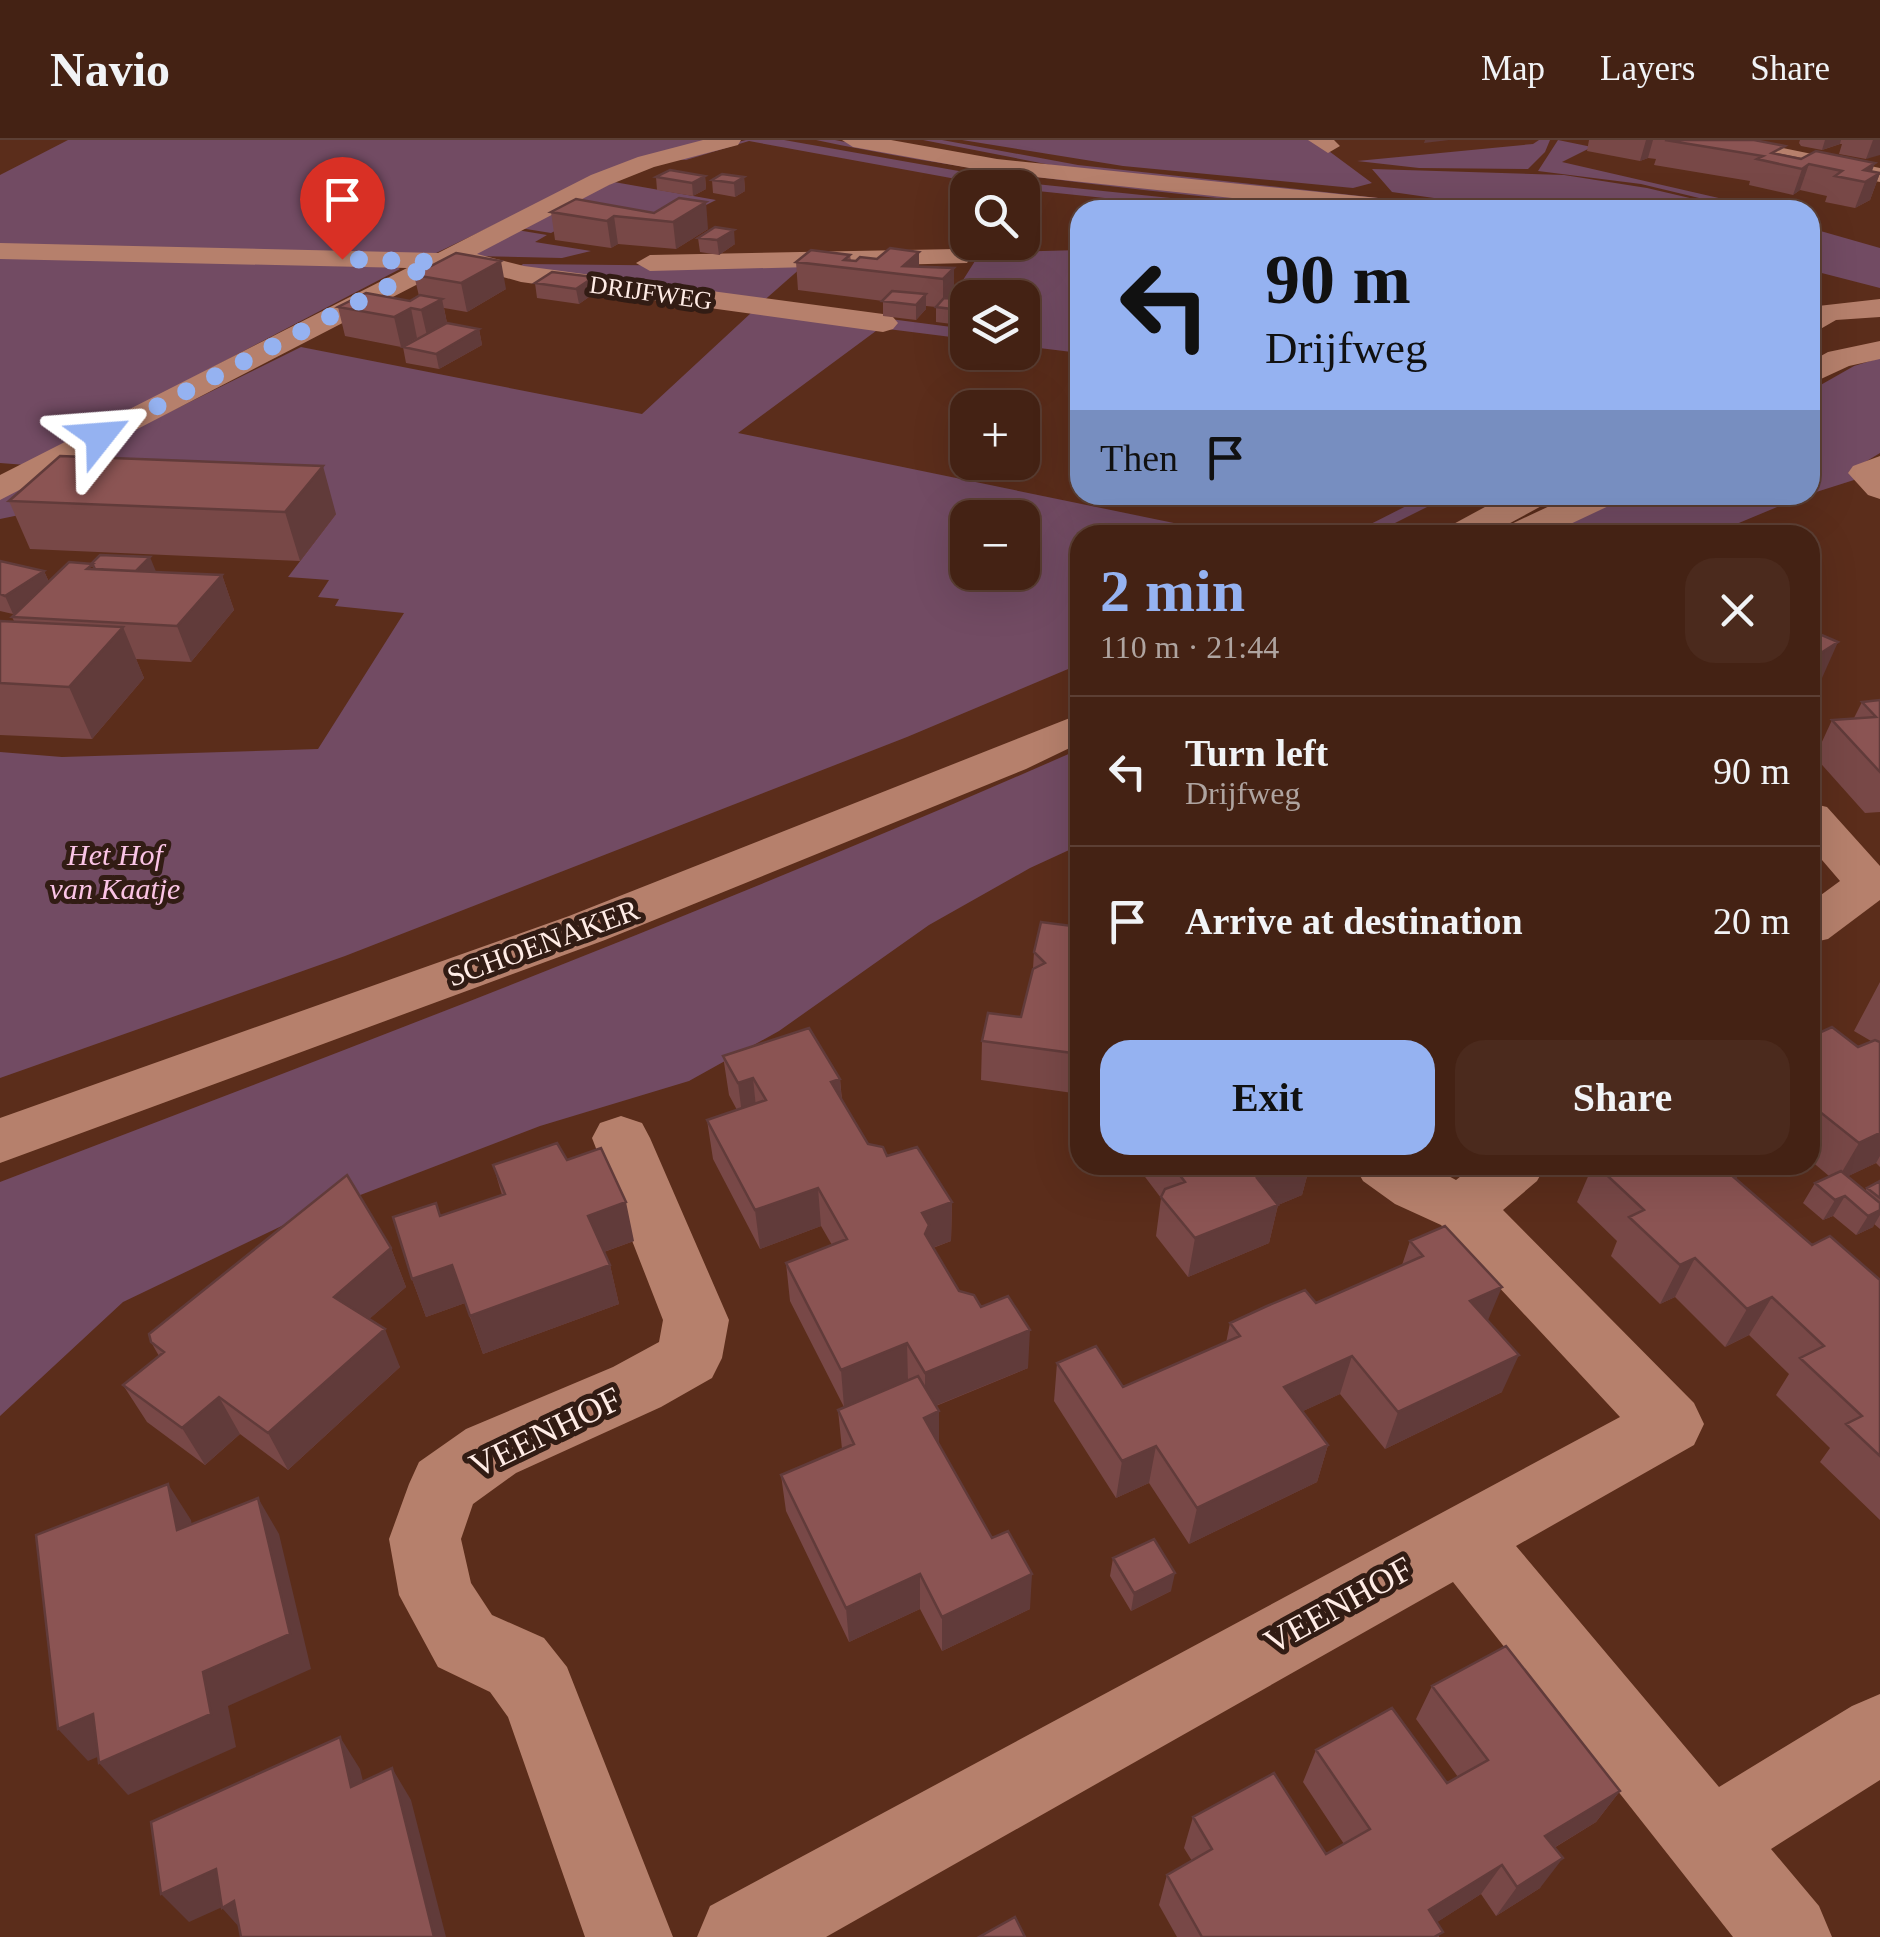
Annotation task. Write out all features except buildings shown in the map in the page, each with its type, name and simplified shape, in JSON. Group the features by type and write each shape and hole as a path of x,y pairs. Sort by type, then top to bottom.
{"street":[{"path":"0,489 435,262 620,171 730,140"},
{"path":"854,140 954,160 1322,200"},
{"path":"905,140 1056,172"},
{"path":"1710,140 1880,175"},
{"name":"DRIJFWEG","path":"0,251 480,262 520,274 884,323"},
{"path":"480,262 690,263 950,256"},
{"path":"1820,310 1879,322"},
{"path":"1820,370 1839,360 1879,322"},
{"path":"1880,466 1865,473 1880,488"},
{"path":"1480,525 1516,505"},
{"path":"1539,525 1581,505"},
{"name":"SCHOENAKER","path":"0,1141 587,928 1070,732"},
{"path":"1820,827 1874,884 1820,920"},
{"name":"VEENHOF","path":"621,1138 696,1320 688,1358 638,1386 491,1451 444,1484 425,1539 436,1595 465,1642 517,1665 539,1694 629,1937"},
{"name":"VEENHOF","path":"741,1937 1670,1424 1489,1187 1416,1188 1398,1175"},
{"path":"1462,1536 1788,1937"},
{"path":"1711,1839 1880,1734"}],"green space":[{"path":"68,140 711,140 584,182 432,255 0,248 0,175"},
{"path":"746,140 784,140 953,170 950,178 749,141 686,160 670,159"},
{"path":"816,140 1024,170 879,153"},
{"path":"923,140 942,140 1078,165 1396,200 1363,200 1061,167"},
{"path":"962,140 1314,140 1372,183 1353,188 1123,166"},
{"path":"1550,140 1545,152 1528,169 1419,168 1357,161 1533,144"},
{"path":"1558,140 1592,147 1562,162 1727,200 1707,200 1641,184 1538,171"},
{"path":"1372,169 1564,175 1698,200 1448,200 1392,192"},
{"path":"1040,172 1284,200 1239,200 1040,177"},
{"path":"614,182 716,200 694,211 574,221 551,233 520,228"},
{"path":"1040,184 1190,200 1124,200 1040,191"},
{"path":"517,230 547,235 535,242 591,251 562,258 472,256"},
{"path":"1820,231 1880,248 1880,288 1820,273"},
{"path":"1070,250 1070,352 1040,348 1040,280 963,280 975,261 1040,260 1040,251"},
{"path":"0,254 394,265 400,269 26,465 0,463"},
{"path":"523,264 802,267 760,304 516,270"},
{"name":"Het Hof van Kaatje","path":"751,313 890,319 950,327 950,337 880,328 738,433 950,477 950,480 1070,502 1070,505 1184,525 1070,525 1070,668 907,737 345,956 0,1078 0,752 62,757 318,749 404,613 335,606 339,599 318,597 329,580 288,577 336,514 78,503 0,519 0,496 301,347 642,414"},
{"path":"1880,358 1880,453 1852,470 1854,480 1820,491 1820,385 1854,366"},
{"path":"1408,505 1431,505 1391,525 1369,525"},
{"path":"1598,505 1782,505 1734,525 1560,525"},
{"path":"1070,753 1070,850 929,925 779,1031 689,1081 540,1126 290,1222 123,1302 0,1416 0,1182 678,918"}],"route":[{"path":"100,436 435,262 342,259"}]}
